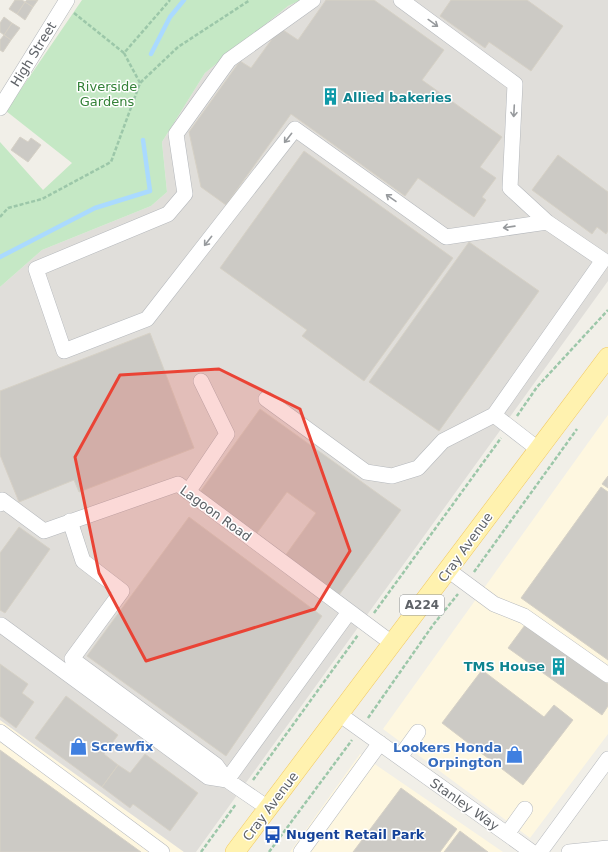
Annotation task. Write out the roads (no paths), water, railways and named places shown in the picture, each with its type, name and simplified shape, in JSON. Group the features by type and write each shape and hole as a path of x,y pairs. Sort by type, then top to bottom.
{"main road":[{"name":"Cray Avenue","path":"236,852 608,357"}],"street":[{"path":"313,0 229,60 176,134 185,194 168,214 36,269 64,351 147,319 295,129 446,236 547,222"},
{"path":"266,399 366,472 392,476 418,468 443,441 494,415 603,260 547,222 510,188 515,84 401,0"},
{"name":"High Street","path":"0,108 65,2"},
{"path":"188,492 227,434 201,382"},
{"path":"494,415 538,449"},
{"name":"Lagoon Road","path":"1,499 44,531 178,484 393,644"},
{"path":"70,521 83,561 122,591 72,659 216,765 227,780 268,808"},
{"path":"448,570 494,604 524,616 608,675"},
{"path":"227,780 349,612"},
{"path":"1,624 208,777 227,780"},
{"name":"Stanley Way","path":"339,714 532,852"},
{"path":"0,732 162,852"},
{"path":"400,757 418,732"},
{"path":"301,852 380,743"},
{"path":"540,852 608,759"},
{"path":"507,834 525,809"},
{"path":"569,852 608,848"}],"waterway":[{"path":"151,54 170,17 184,0"},
{"path":"0,257 95,208 150,191 143,140"}],"place":[{"name":"Allied bakeries","path":"330,97"},
{"name":"TMS House","path":"558,666"},
{"name":"Screwfix","path":"78,746"},
{"name":"Lookers Honda Orpington","path":"515,754"},
{"name":"Nugent Retail Park","path":"273,834"}],"park label":[{"name":"Riverside Gardens","path":"107,94"}]}
